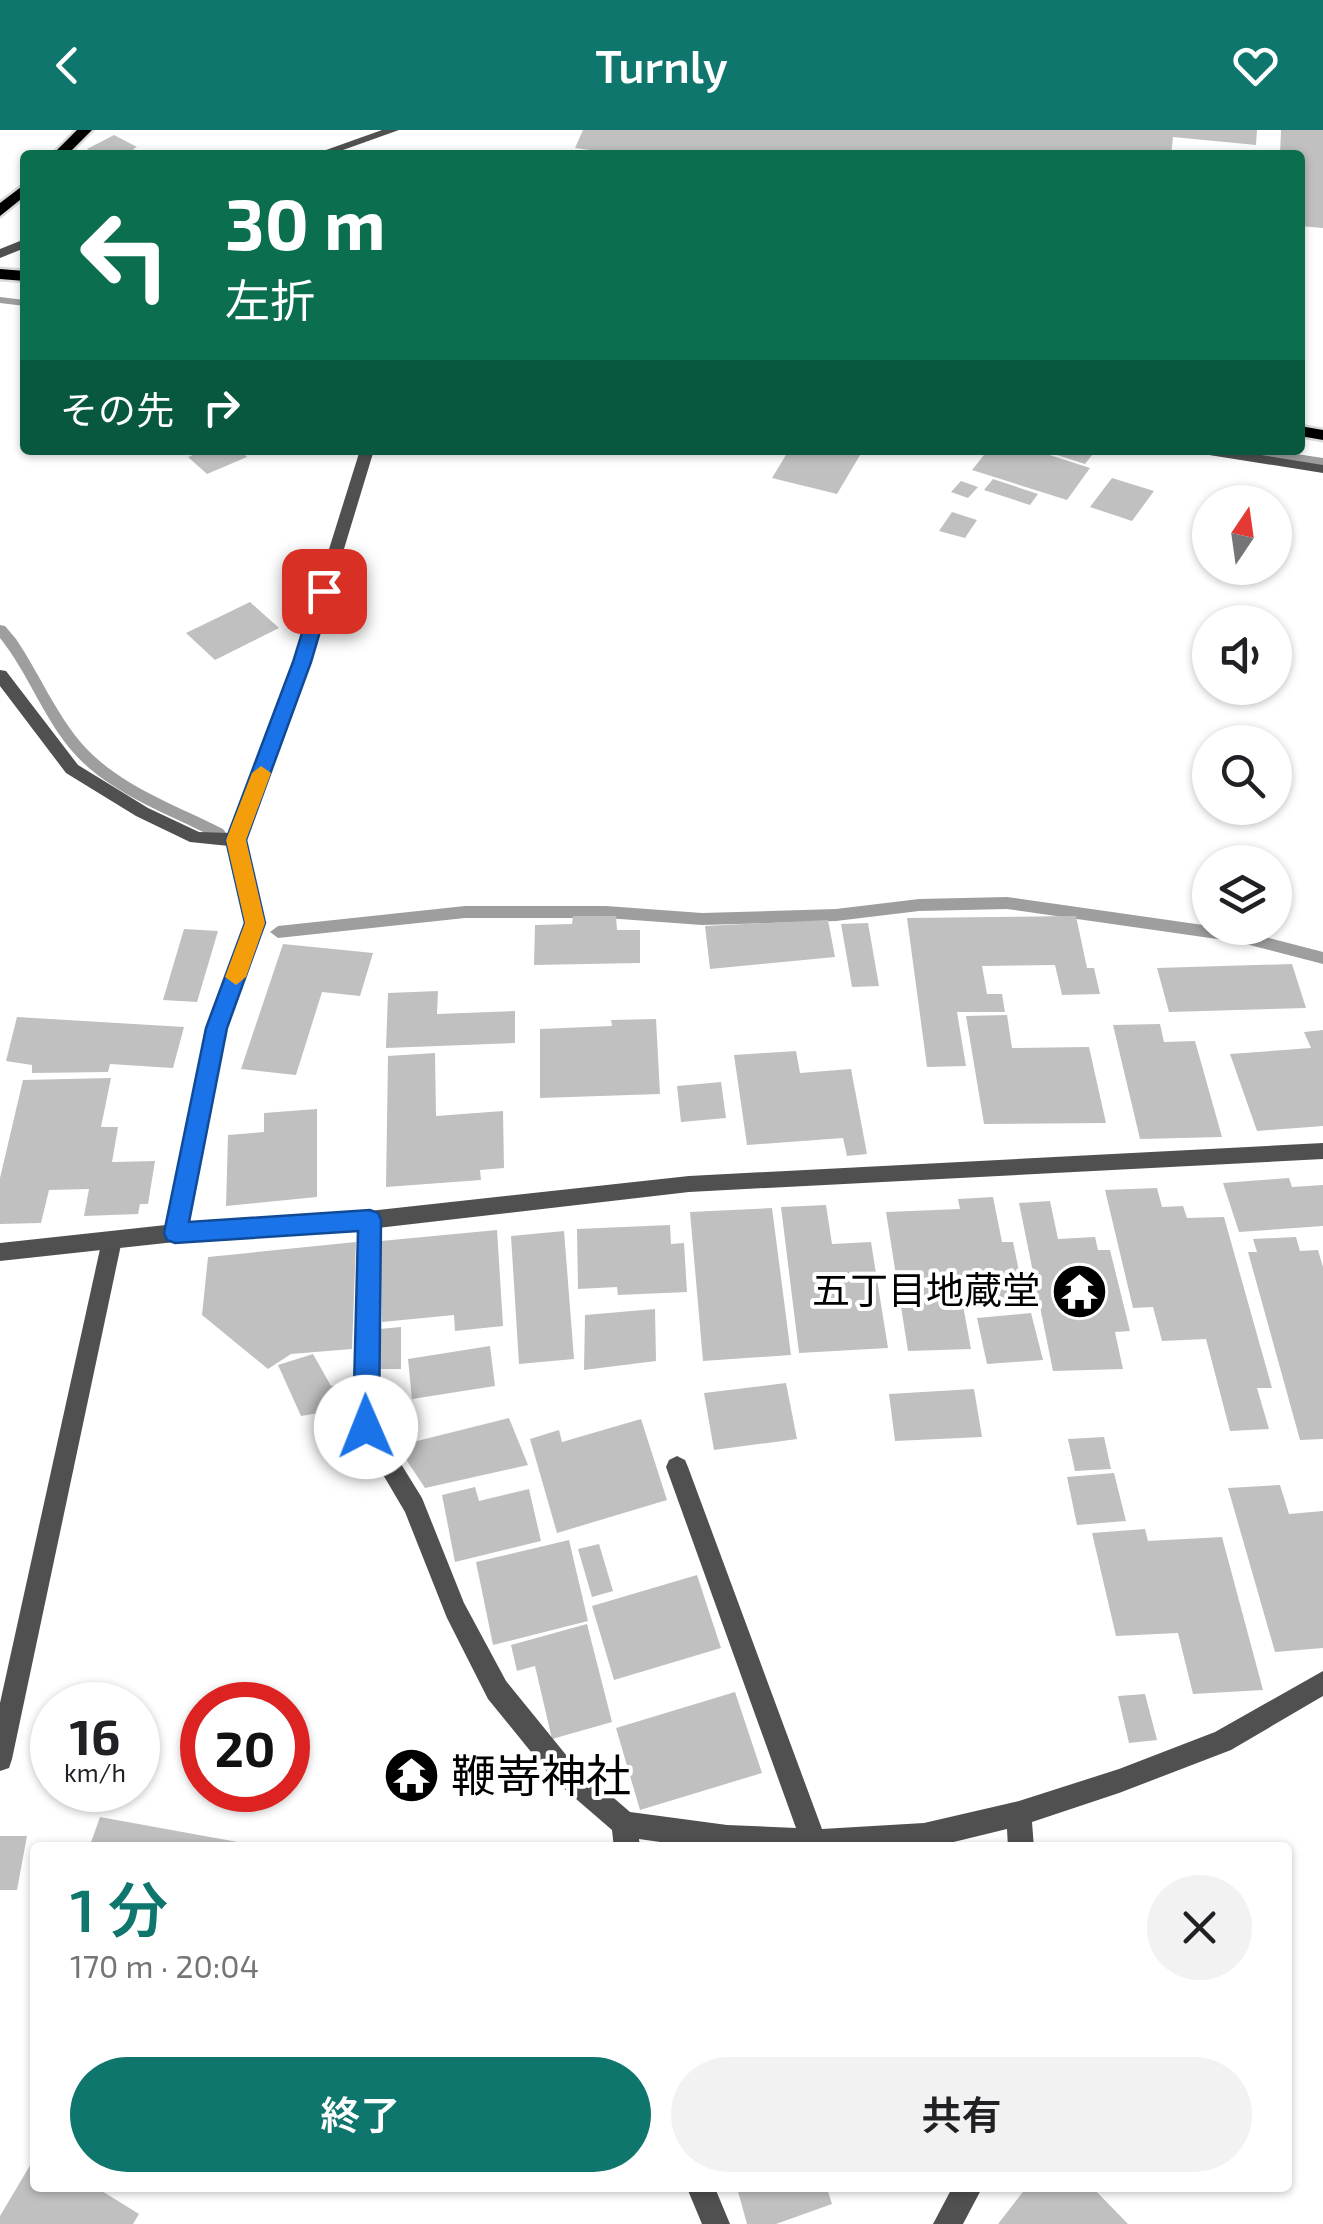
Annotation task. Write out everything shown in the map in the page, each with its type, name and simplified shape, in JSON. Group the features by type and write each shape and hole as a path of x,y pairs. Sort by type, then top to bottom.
{"main road":[{"path":"64,150 85,130"},
{"path":"0,212 20,193"}],"street":[{"path":"333,150 393,130"},
{"path":"175,1233 217,1028 255,923 236,840 302,662 365,455"},
{"path":"1235,455 1323,469"},
{"path":"0,676 72,769 142,812 196,838 236,840"},
{"path":"0,1252 175,1233 370,1220 689,1184 1323,1151"},
{"path":"370,1220 366,1427 414,1506 455,1610 496,1690 562,1770 626,1836 814,1842 924,1836 1019,1814 1120,1781 1222,1741 1323,1684"},
{"path":"0,1759 112,1240"},
{"path":"677,1467 814,1842"},
{"path":"1019,1814 1021,1842"},
{"path":"703,2192 716,2224"},
{"path":"947,2224 966,2192"}],"building":[{"path":"583,130 1257,130 1256,145 1173,137 1172,150 575,148"},
{"path":"1281,130 1323,130 1323,228 1305,226 1305,150 1280,150"},
{"path":"114,135 137,147 135,150 87,149"},
{"path":"245,455 247,457 207,474 188,457"},
{"path":"786,455 860,455 837,494 772,478"},
{"path":"984,455 1050,455 1090,468 1067,500 972,470"},
{"path":"1057,455 1092,455 1085,464"},
{"path":"1112,478 1154,491 1132,521 1090,507"},
{"path":"993,479 1038,494 1030,505 984,490"},
{"path":"961,481 978,487 968,498 951,492"},
{"path":"952,512 977,520 965,538 939,531"},
{"path":"250,602 279,628 215,660 186,633"},
{"path":"573,916 616,916 617,930 640,930 640,963 534,965 535,925 572,924"},
{"path":"1076,916 1087,968 1094,968 1100,994 1062,995 1055,965 982,966 987,994 1002,994 1005,1012 957,1012 966,1066 927,1067 907,918"},
{"path":"828,920 835,957 710,969 705,926"},
{"path":"868,923 879,986 852,987 841,924"},
{"path":"184,929 218,931 197,1002 163,1000"},
{"path":"283,944 373,953 360,996 322,992 296,1075 241,1069"},
{"path":"1292,964 1306,1008 1169,1012 1157,968"},
{"path":"438,991 437,1014 515,1011 515,1043 386,1048 388,993"},
{"path":"1007,1015 1012,1048 1089,1047 1106,1123 984,1124 966,1016"},
{"path":"17,1017 184,1027 173,1068 110,1064 108,1072 32,1073 32,1065 6,1061"},
{"path":"656,1019 660,1094 540,1098 540,1029 612,1026 611,1020"},
{"path":"1160,1024 1164,1042 1195,1041 1222,1137 1140,1139 1113,1025"},
{"path":"1323,1030 1323,1126 1257,1131 1230,1054 1311,1048 1304,1032"},
{"path":"796,1051 800,1073 851,1069 867,1154 847,1156 843,1138 747,1145 734,1055"},
{"path":"435,1053 436,1116 503,1111 504,1168 480,1170 481,1180 386,1187 388,1056"},
{"path":"111,1078 101,1127 118,1127 112,1162 155,1161 148,1204 140,1204 138,1214 84,1216 89,1189 49,1190 41,1223 0,1224 0,1178 23,1080"},
{"path":"721,1082 726,1118 681,1122 677,1086"},
{"path":"317,1109 317,1197 226,1206 228,1135 264,1132 264,1113"},
{"path":"1289,1178 1292,1187 1323,1185 1323,1226 1239,1232 1223,1183"},
{"path":"1157,1188 1162,1207 1183,1206 1187,1218 1224,1217 1272,1388 1257,1388 1269,1429 1230,1431 1206,1339 1162,1341 1153,1307 1133,1308 1105,1190"},
{"path":"993,1197 1002,1242 1013,1242 1026,1305 975,1308 971,1289 960,1289 971,1349 908,1351 886,1212 960,1209 958,1199"},
{"name":"五丁目地蔵堂","path":"1050,1201 1058,1239 1095,1237 1098,1250 1110,1250 1130,1331 1115,1332 1123,1369 1053,1371 1019,1203"},
{"path":"826,1205 832,1244 871,1242 888,1348 799,1353 781,1207"},
{"path":"772,1208 791,1355 703,1361 690,1212"},
{"path":"670,1225 671,1244 684,1243 687,1292 618,1295 617,1287 578,1289 577,1229"},
{"path":"497,1230 503,1326 455,1331 454,1315 382,1322 381,1241"},
{"path":"564,1231 574,1359 519,1364 511,1236"},
{"path":"1296,1237 1300,1251 1318,1250 1323,1267 1323,1439 1300,1440 1248,1252 1257,1252 1253,1239"},
{"path":"356,1242 352,1349 291,1354 268,1369 202,1315 208,1257"},
{"path":"655,1309 656,1361 584,1370 585,1315"},
{"path":"1031,1313 1043,1360 987,1364 977,1318"},
{"path":"401,1327 401,1369 378,1369 379,1329"},
{"path":"490,1346 495,1386 412,1399 408,1359"},
{"path":"313,1354 331,1386 352,1387 354,1407 301,1416 278,1365"},
{"path":"786,1383 797,1439 714,1450 704,1393"},
{"path":"974,1389 982,1437 895,1441 889,1394"},
{"path":"509,1418 528,1465 425,1488 397,1446"},
{"path":"641,1419 667,1500 557,1533 530,1439 559,1430 562,1442"},
{"path":"1104,1437 1111,1469 1075,1471 1068,1439"},
{"path":"1114,1473 1126,1521 1077,1525 1067,1477"},
{"path":"1280,1485 1289,1514 1323,1511 1323,1648 1275,1652 1228,1488"},
{"path":"475,1487 479,1501 529,1489 541,1541 455,1562 442,1495"},
{"path":"1145,1529 1148,1541 1222,1537 1263,1690 1193,1694 1178,1633 1116,1636 1092,1533"},
{"path":"569,1540 588,1621 493,1645 476,1562"},
{"path":"599,1544 613,1591 592,1597 578,1549"},
{"path":"697,1575 721,1648 614,1680 592,1606"},
{"path":"587,1624 612,1722 552,1739 535,1666 517,1671 511,1645"},
{"path":"735,1692 762,1773 640,1810 616,1728"},
{"path":"1145,1694 1157,1740 1129,1743 1118,1696"},
{"path":"100,1817 238,1842 91,1842"},
{"path":"0,1836 27,1836 17,1890 0,1890"},
{"path":"30,2165 30,2192 103,2192 139,2214 133,2224 0,2224 0,2216"},
{"path":"738,2192 828,2192 832,2204 776,2224 747,2224"},
{"path":"1023,2192 1097,2192 1128,2224 998,2224"}],"waterway":[{"path":"0,300 20,302"},
{"path":"1278,455 1323,462"},
{"path":"0,629 66,733 91,761 143,796 218,833"},
{"path":"278,932 465,912 606,912 702,919 836,915 919,905 1007,903 1238,936 1323,958"}],"slow traffic":[{"path":"236,977 255,923 236,840 261,773"}],"place":[{"name":"五丁目地蔵堂","path":"1079,1291"},
{"name":"鞭嵜神社","path":"412,1776"}],"route":[{"path":"324,591 236,840 255,923 217,1028 175,1233 370,1220 366,1427"}]}
